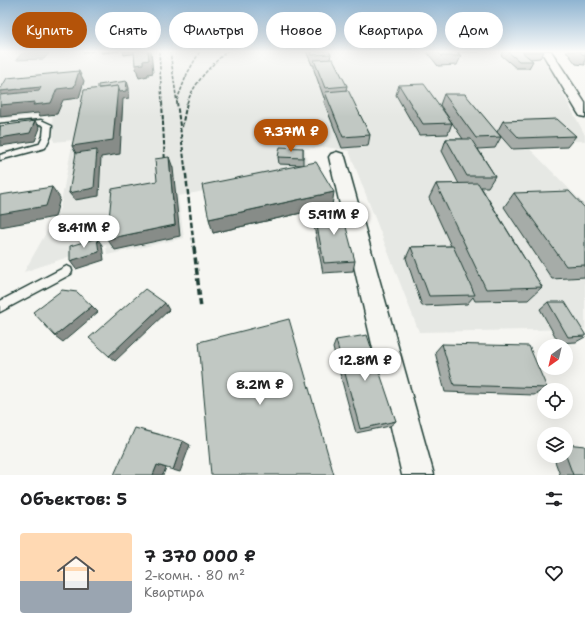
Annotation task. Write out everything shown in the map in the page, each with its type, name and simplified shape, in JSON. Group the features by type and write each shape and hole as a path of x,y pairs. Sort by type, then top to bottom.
{"street":[{"path":"560,73 585,113"},
{"path":"337,157 418,475"}],"lane":[{"path":"0,127 4,125 41,122 48,125 47,136 42,146 0,158"},
{"path":"0,307 67,271"}],"shaded area":[{"path":"0,73 552,73 585,135 585,141 523,142 585,205 585,329 419,332 349,151 326,147 305,149 308,171 178,196 184,238 107,255 106,244 24,272 60,208 73,140 54,142 52,114 0,119"}],"building":[{"path":"57,73 78,73 74,87 57,89 51,103 33,105 35,102 0,105 0,95 39,91 41,87 0,91 7,78"},
{"path":"319,73 340,73 347,86 325,88"},
{"path":"127,81 126,91 120,92 118,86 98,88 98,85"},
{"path":"424,84 452,123 423,124 399,85"},
{"path":"118,86 113,140 72,146 84,90"},
{"path":"348,90 370,135 343,137 325,92"},
{"path":"444,94 465,94 501,137 476,138"},
{"path":"557,119 576,136 519,138 503,121"},
{"path":"35,121 30,133 0,138 0,126"},
{"path":"446,139 471,139 495,176 467,176"},
{"path":"280,147 303,148 303,158 278,157"},
{"path":"97,150 94,188 69,193 76,153"},
{"path":"169,157 175,225 107,239 112,189 157,181 155,159"},
{"path":"316,162 334,192 209,219 202,185"},
{"path":"478,183 542,287 486,289 436,184"},
{"path":"52,187 46,206 0,214 0,195"},
{"path":"569,191 585,208 585,265 566,266 514,193"},
{"path":"341,208 355,261 324,263 314,210"},
{"path":"97,238 99,252 70,261 70,246"},
{"path":"453,246 475,295 429,296 411,247"},
{"path":"145,289 165,303 109,356 89,338"},
{"path":"62,290 77,292 92,306 55,336 33,312"},
{"path":"548,302 565,302 585,336 568,337"},
{"path":"289,319 334,475 211,475 199,342"},
{"path":"367,335 396,421 360,429 336,340"},
{"path":"442,344 529,346 537,365 537,375 541,375 545,383 537,383 537,388 454,385"},
{"path":"135,428 183,441 173,470 157,465 153,475 114,475"},
{"path":"573,445 585,446 585,475 573,475 569,463 573,463"}],"railway":[{"path":"160,73 162,103"},
{"path":"173,73 177,103"},
{"path":"177,100 187,73"},
{"path":"187,103 194,88 205,73"},
{"path":"162,102 165,164"},
{"path":"177,102 185,167"},
{"path":"182,127 187,102"},
{"path":"185,166 194,248"},
{"path":"194,247 201,309"}]}
